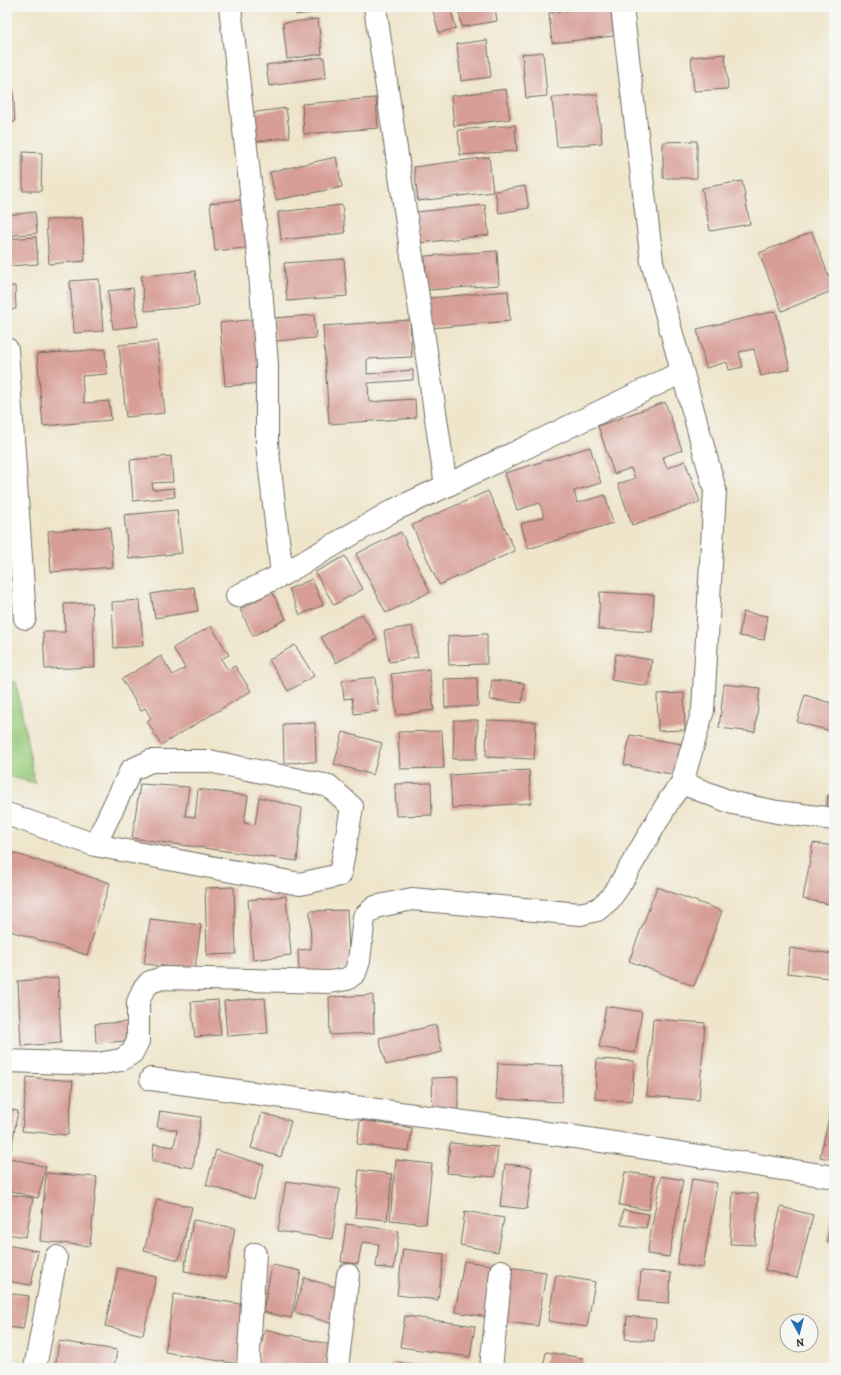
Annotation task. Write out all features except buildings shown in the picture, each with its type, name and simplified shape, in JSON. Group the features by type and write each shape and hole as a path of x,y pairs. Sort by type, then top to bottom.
{"street":[{"path":"230,7 259,261 267,365 268,443 282,575"},
{"path":"375,7 446,486"},
{"path":"7,1061 97,1064 121,1060 132,1053 138,1041 138,1002 143,990 150,982 163,978 329,982 347,979 355,973 359,961 364,917 375,907 389,903 412,899 580,914 597,910 609,900 619,886 670,799 682,783 703,710 715,490 652,262 622,7"},
{"path":"7,348 25,618"},
{"path":"236,596 282,575 392,511 682,372"},
{"path":"9,820 95,845 300,884 340,874 352,807 328,786 209,761 151,761 131,770 95,845"},
{"path":"682,783 733,803 777,812 834,820"},
{"path":"151,1080 575,1138 834,1177"},
{"path":"248,1368 255,1254"},
{"path":"35,1368 56,1257"},
{"path":"491,1368 501,1271"},
{"path":"337,1368 348,1275"}],"green space":[{"path":"7,682 16,682 35,783 7,776"}]}
